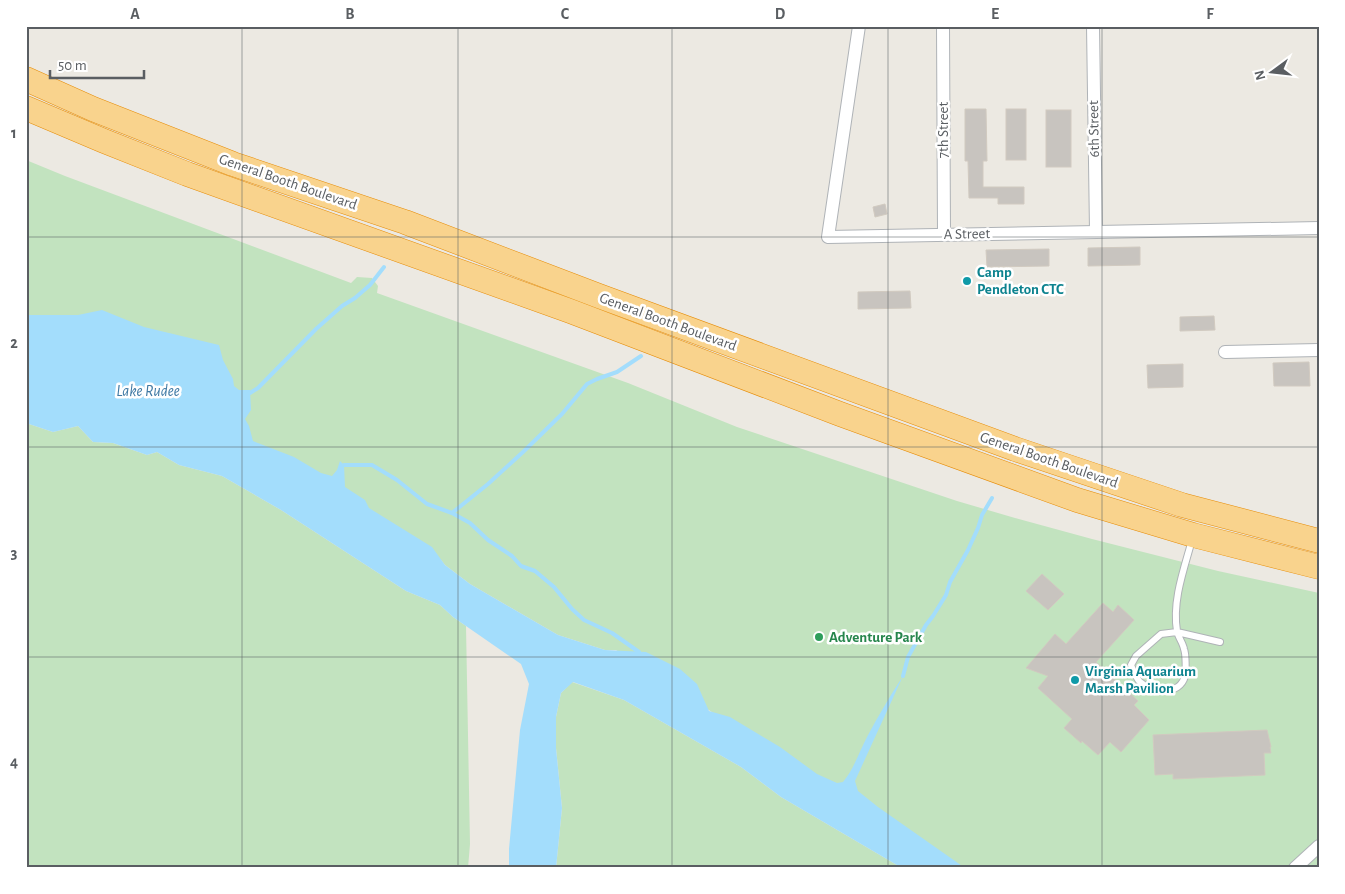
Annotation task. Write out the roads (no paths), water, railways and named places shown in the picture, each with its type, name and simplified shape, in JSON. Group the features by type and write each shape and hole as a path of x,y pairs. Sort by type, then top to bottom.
{"highway":[{"name":"General Booth Boulevard","path":"26,79 93,109 233,164 253,184"},
{"name":"General Booth Boulevard","path":"26,108 187,174 253,184 570,312 840,414 1068,497 1195,522 1319,541"},
{"name":"General Booth Boulevard","path":"1195,522 1319,567"}],"street":[{"name":"A Street","path":"858,26 828,237 1319,228"},
{"name":"7th Street","path":"944,26 944,234"},
{"name":"6th Street","path":"1093,26 1096,231"},
{"path":"1225,352 1319,350"},
{"path":"1295,868 1319,846"}],"lane":[{"path":"1195,522 1177,601 1177,632 1184,649 1185,676 1179,686 1170,691 1155,689 1139,681 1131,665 1136,656 1160,634 1177,632 1220,642"}],"water":[{"name":"Lake Rudee","path":"102,310 144,327 219,345 234,386 239,390 250,390 251,410 245,419 253,441 294,457 321,473 332,476 337,470 340,461 344,465 345,487 365,500 369,508 432,547 445,565 470,584 558,635 605,650 646,652 680,669 697,684 709,711 730,717 780,747 817,774 837,783 843,782 875,721 903,676 855,781 858,791 965,868 902,868 781,797 741,767 624,700 573,682 561,693 556,717 556,748 562,808 556,868 509,868 509,849 520,730 529,684 521,664 453,617 440,605 406,591 281,510 222,476 179,465 157,452 147,455 113,443 93,442 78,426 53,432 26,423 26,315 78,315"}],"waterway":[{"path":"250,393 258,388 316,329 370,285 384,267"},
{"path":"344,465 372,465 397,480 427,504 452,513 523,452 562,414 587,384 617,372 641,356"},
{"path":"903,676 908,657 946,595 950,582 968,550 982,515 992,498"},
{"path":"452,513 470,523 488,540 512,556 521,566 535,571 554,587 584,620 612,633 639,652"}],"place":[{"name":"Camp Pendleton CTC","path":"967,281"},
{"name":"Adventure Park","path":"819,637"},
{"name":"Virginia Aquarium Marsh Pavilion","path":"1075,680"}]}
